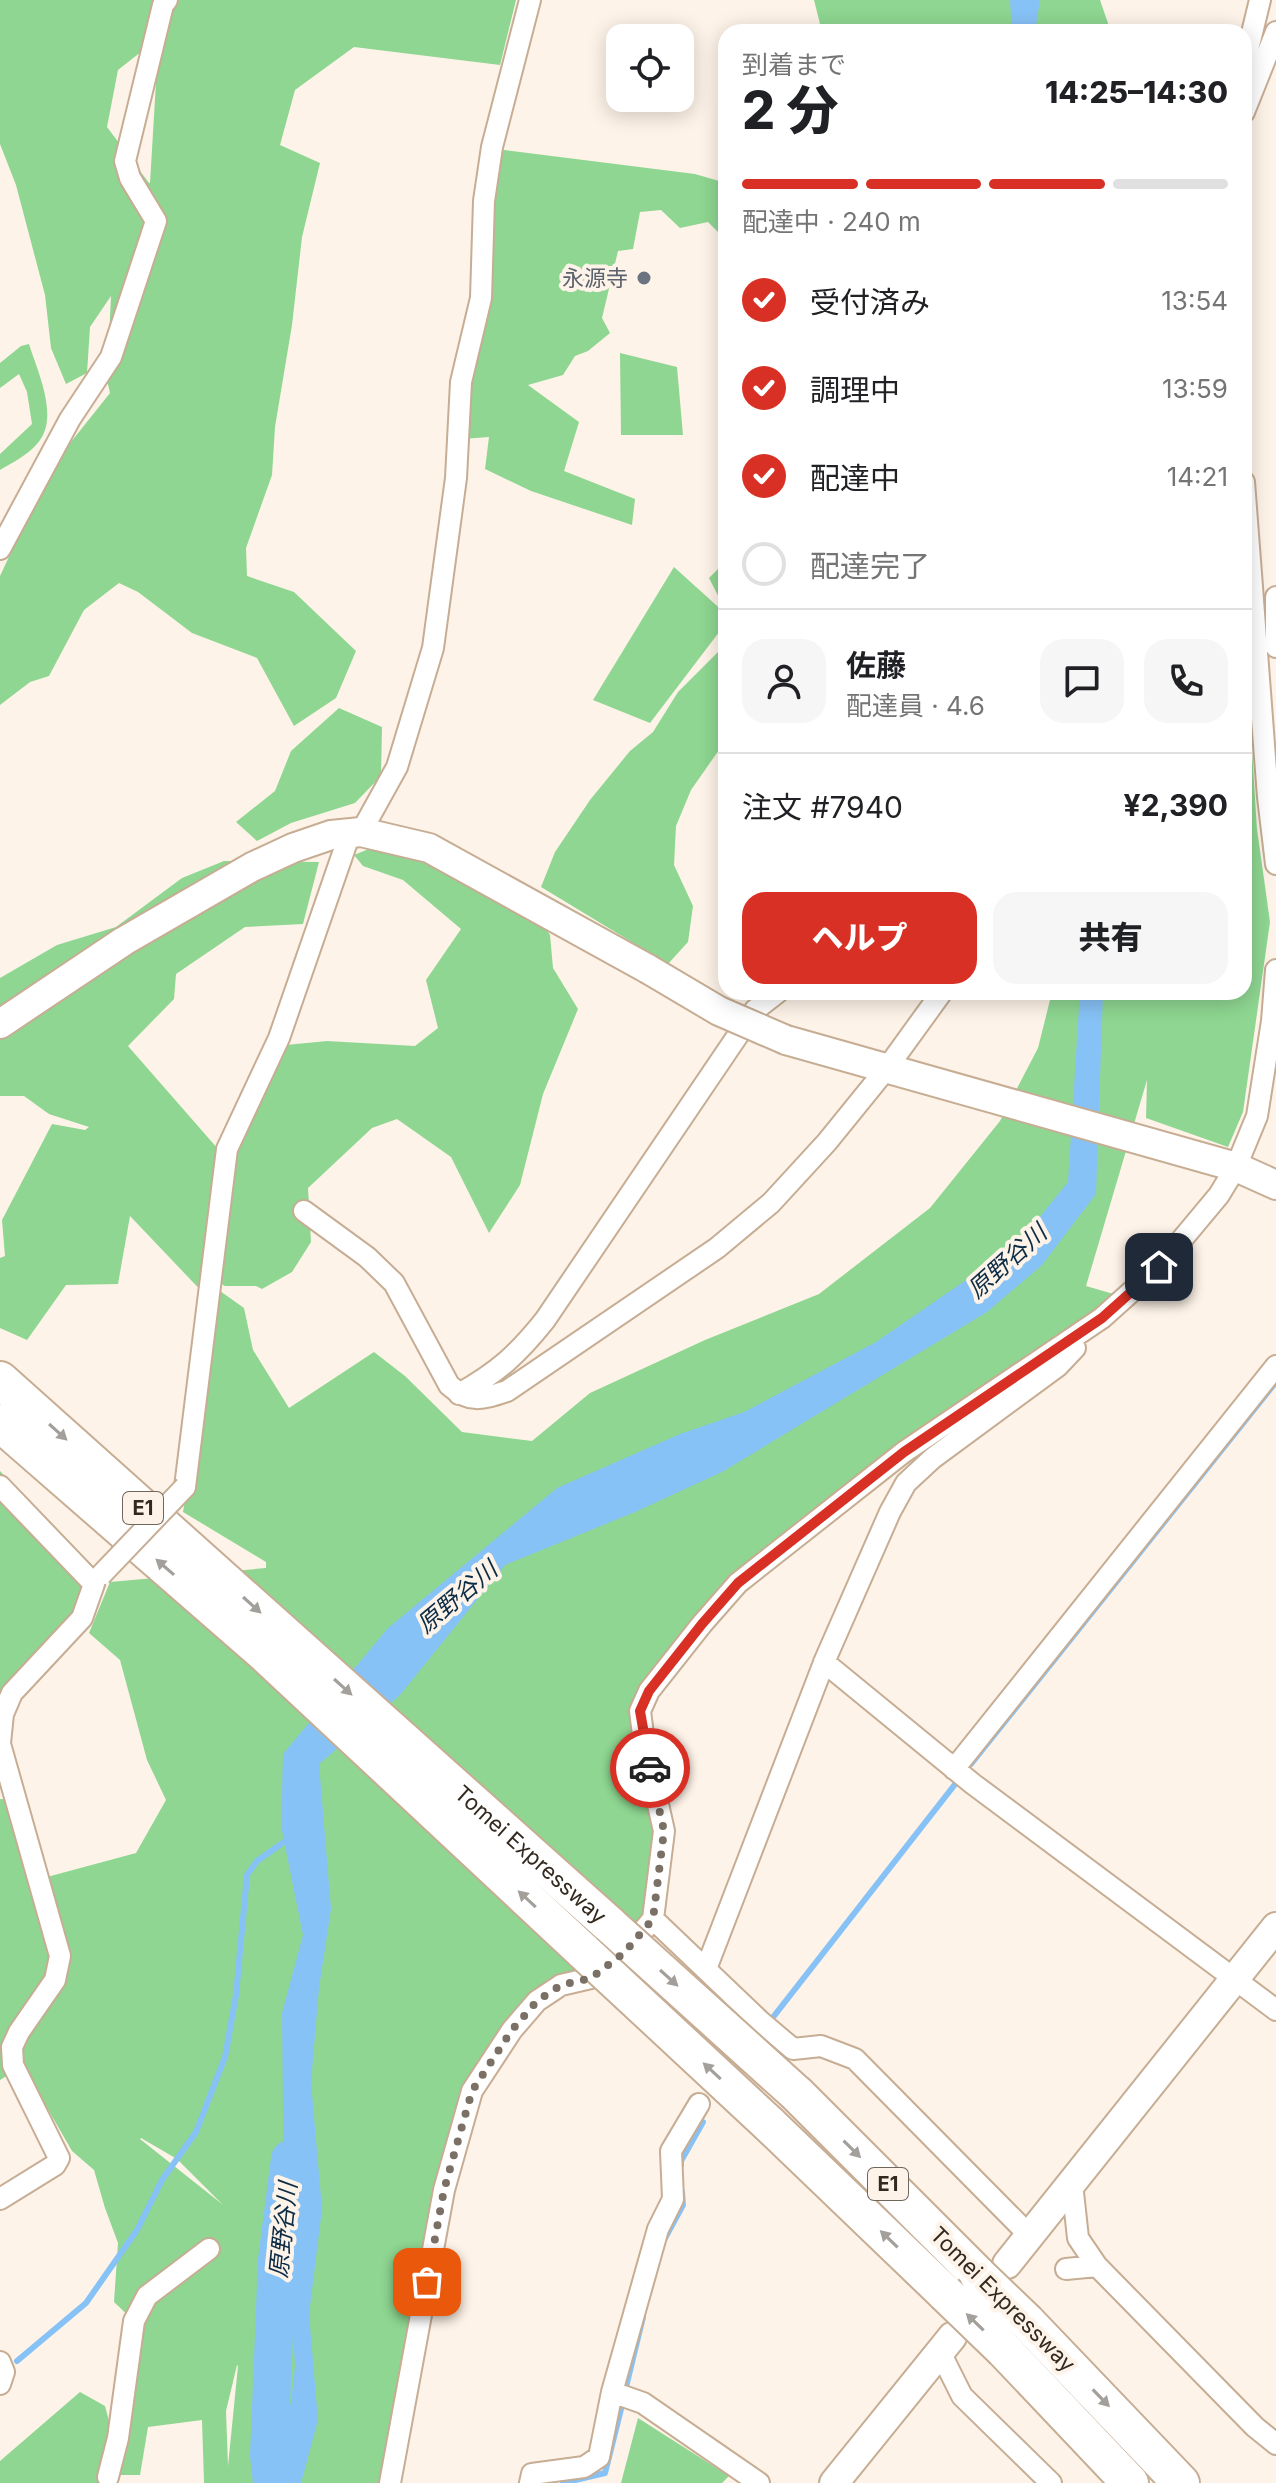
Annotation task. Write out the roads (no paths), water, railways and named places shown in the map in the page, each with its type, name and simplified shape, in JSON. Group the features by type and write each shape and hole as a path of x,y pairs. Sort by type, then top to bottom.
{"highway":[{"name":"Tomei Expressway","path":"0,1380 276,1645 421,1778 584,1952 769,2124 1004,2350 1130,2483"},
{"name":"Tomei Expressway","path":"0,1423 276,1645"},
{"name":"Tomei Expressway","path":"421,1778 611,1926 993,2269 1027,2322 1181,2483"}],"street":[{"path":"0,549 70,419 111,357 156,221 130,178 125,161 163,5 167,0"},
{"path":"0,2199 55,2165 59,2158 13,2065 12,2047 55,1980 60,1956 0,1743 3,1714 12,1693 82,1618 98,1580 185,1487 227,1149 279,1038 356,832 397,767 433,648 456,478 461,382 481,298 484,201 492,147 530,0"},
{"path":"1252,33 1260,0"},
{"path":"1252,92 1276,32"},
{"path":"1252,581 1276,864"},
{"path":"1276,597 1276,647"},
{"path":"1272,829 1276,788"},
{"path":"0,1024 124,941 252,867 331,835 356,832 429,848 719,1011 786,1040 1230,1166 1276,1185"},
{"path":"706,1969 824,1662 890,1512 906,1483 933,1458 1058,1366 1102,1318 1159,1267 1219,1195 1230,1166 1257,1116 1272,1021 1276,970"},
{"path":"459,1394 491,1376 529,1341 755,1010 768,1000"},
{"path":"304,1211 367,1257 394,1283 449,1385 459,1394 481,1400 507,1391 717,1248 771,1203 827,1142 887,1068 936,1000"},
{"path":"390,2483 444,2190 472,2091 512,2030 537,2001 561,1985 591,1978 624,1953 653,1919 664,1831 640,1711 649,1691 738,1583 904,1452 1102,1318"},
{"path":"954,1769 1276,1366"},
{"path":"0,1486 98,1580"},
{"path":"824,1662 954,1769 1276,2010"},
{"path":"653,1919 706,1969 759,2026 793,2049 821,2046 855,2059 1030,2236"},
{"path":"993,2269 1030,2236 1276,1927"},
{"path":"530,2483 532,2474 584,2467 599,2457 612,2392 658,2229 673,2199 671,2151 699,2104"},
{"path":"1072,2183 1078,2238 1097,2266 1255,2427 1276,2444"},
{"path":"108,2477 118,2438 134,2321 147,2296 209,2249"},
{"path":"1066,2269 1097,2266"},
{"path":"834,2483 946,2344"},
{"path":"946,2344 962,2396 1051,2483"},
{"path":"0,2362 4,2372 0,2384"},
{"path":"612,2392 643,2403 759,2483"}],"water":[{"path":"1010,0 1040,0 1036,24 1012,24"},
{"path":"1079,1000 1103,1000 1096,1194 1042,1265 987,1312 722,1472 635,1512 505,1565 400,1695 319,1764 331,1909 319,1988 311,2082 322,2209 309,2314 318,2420 301,2483 256,2483 291,2403 295,2366 284,2208 282,2013 303,1935 281,1826 283,1754 388,1628 557,1488 680,1434 744,1412 876,1342 1017,1245 1068,1182"}],"waterway":[{"path":"971,1764 1276,1382"},
{"path":"774,2016 956,1783"},
{"path":"17,2361 86,2303 137,2230 162,2180 196,2132 225,2057 236,1995 247,1875 257,1861 291,1837"},
{"path":"681,2165 703,2122"},
{"name":"原野谷川","path":"272,2483 269,2455 277,2260 290,2159"},
{"path":"664,2240 683,2205 682,2192"},
{"path":"626,2387 643,2317"},
{"path":"563,2483 605,2473 621,2409"}],"place":[{"name":"永源寺","path":"644,278"}]}
